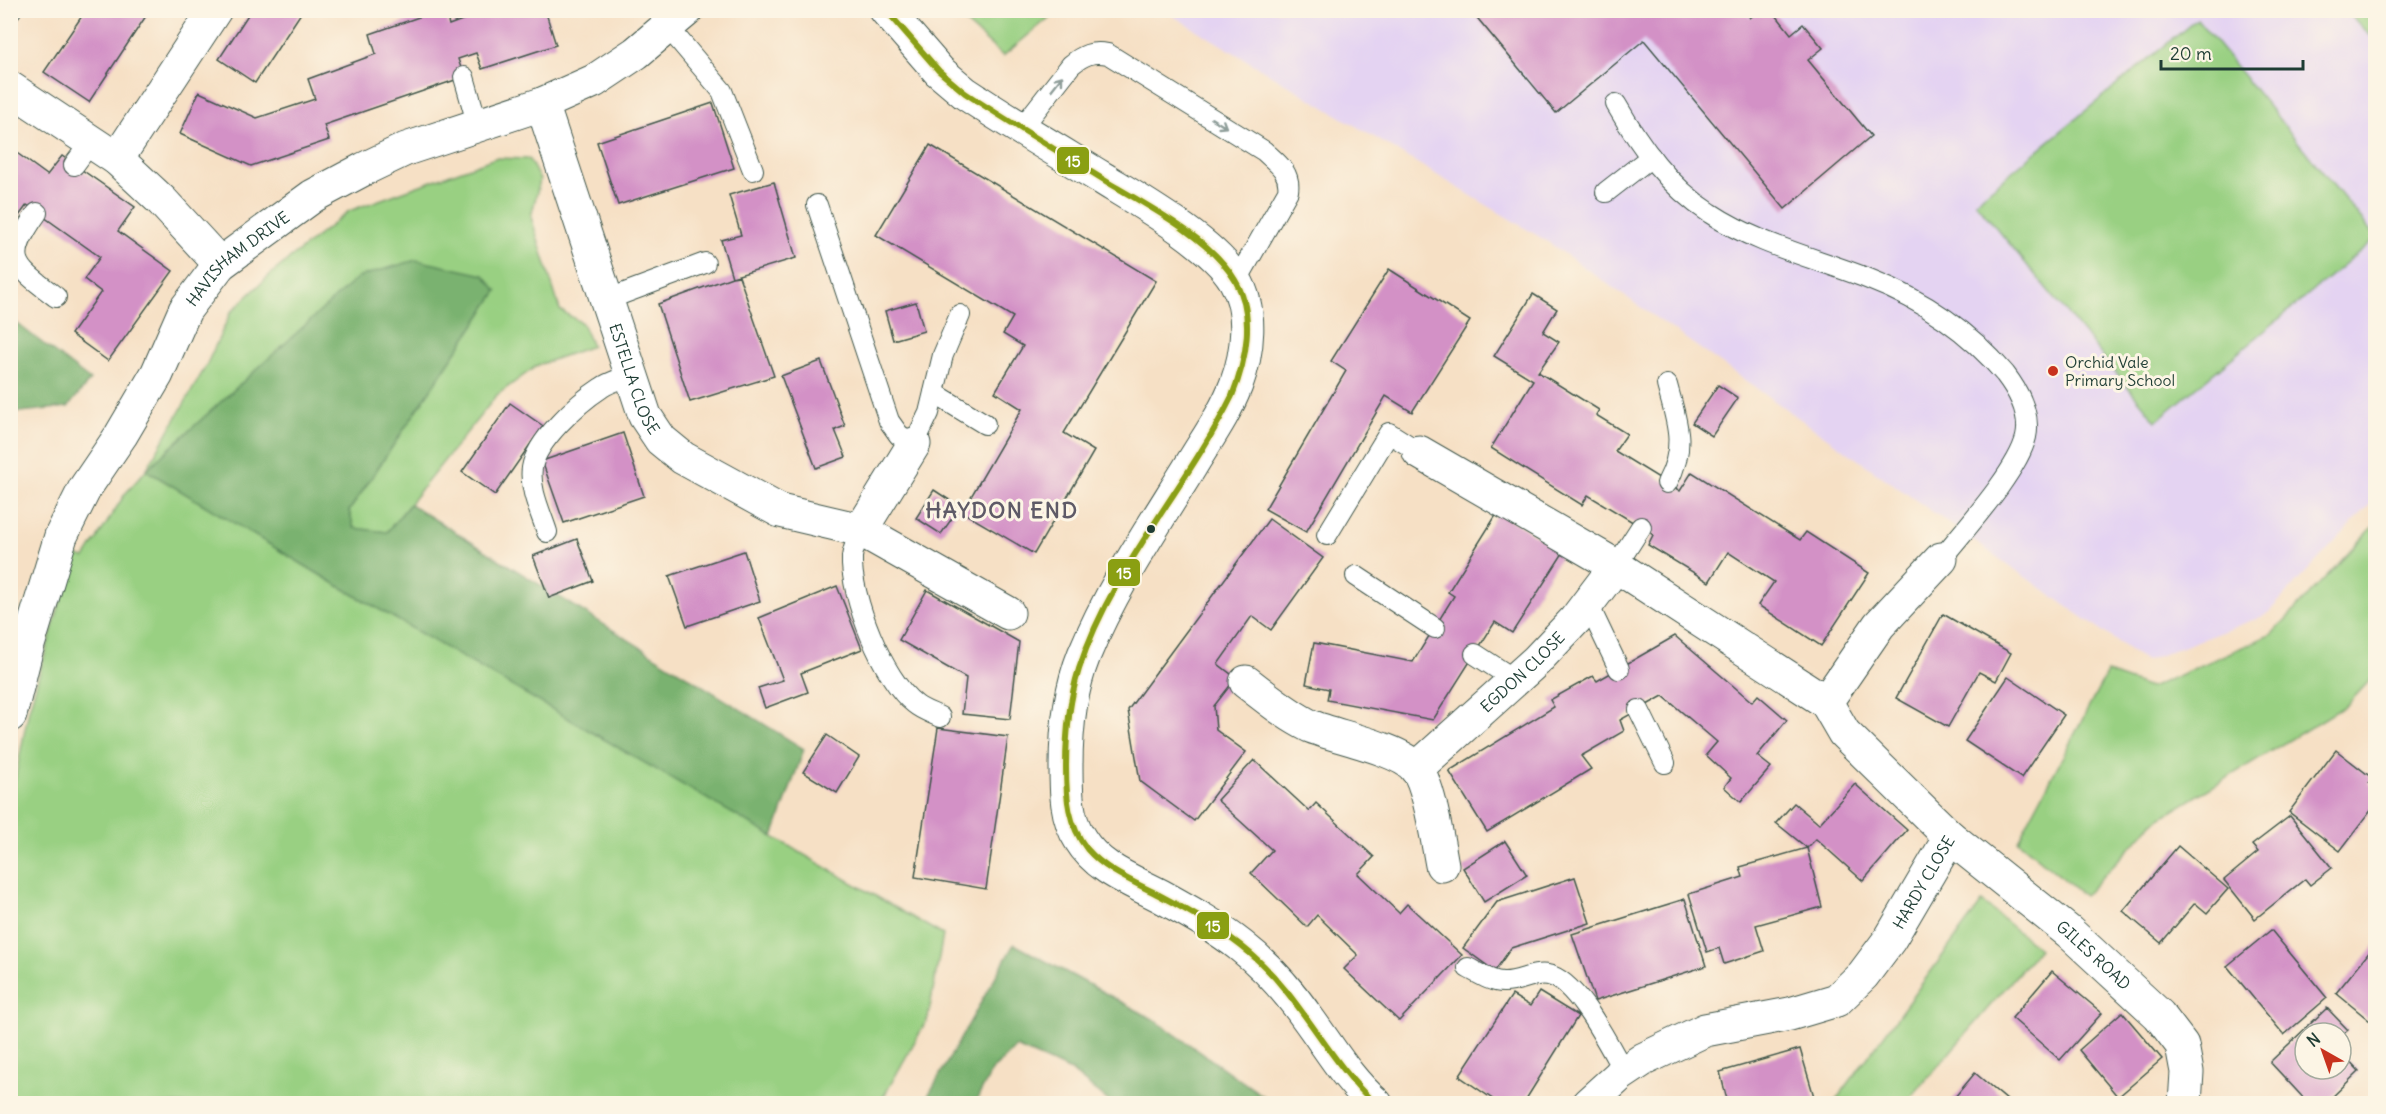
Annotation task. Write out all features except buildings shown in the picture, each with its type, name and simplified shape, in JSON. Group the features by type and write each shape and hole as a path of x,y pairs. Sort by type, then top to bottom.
{"street":[{"path":"94,155 215,10"},
{"path":"886,10 939,71 965,93 1160,214 1210,253 1236,282 1245,309 1246,348 1236,385 1218,420 1118,586 1085,654 1073,690 1066,739 1066,791 1071,819 1078,837 1092,856 1118,875 1204,921 1240,945 1272,973 1346,1073 1376,1104"},
{"name":"HAVISHAM DRIVE","path":"10,715 25,655 61,536 85,488 121,435 157,374 185,310 220,264 262,231 323,191 406,149 542,104 594,81 636,53 678,19"},
{"path":"10,88 94,155 162,201 220,264"},
{"name":"ESTELLA CLOSE","path":"542,104 645,416 661,440 683,458 780,511 861,530 1008,613"},
{"path":"861,530 914,444"},
{"path":"1419,452 1616,566 1826,702 1879,625 1941,559"},
{"name":"EGDON CLOSE","path":"1416,769 1515,680 1575,620 1616,566"},
{"path":"1246,682 1290,715 1310,726 1391,753 1416,769 1429,799 1442,865"},
{"name":"HARDY CLOSE","path":"1588,1104 1624,1072 1664,1048 1705,1030 1790,1014 1837,1000 1863,975 1890,939 1950,837 1844,734 1826,702"},
{"name":"GILES ROAD","path":"1950,837 2069,932 2159,1015 2181,1045 2187,1072 2185,1104"}],"lane":[{"path":"678,19 722,91 753,170"},
{"path":"1021,129 1071,65 1081,56 1095,52 1108,54 1264,151 1286,172 1289,180 1288,191 1236,282"},
{"path":"464,77 478,126"},
{"path":"1616,104 1637,141 1688,196 1708,213 1734,228 1790,251 1870,279 1922,305 1949,321 1989,355 2018,391 2026,414 2026,435 2017,462 1941,559"},
{"path":"1606,192 1651,157"},
{"path":"817,205 889,420 899,435 914,444 929,413 943,355 960,315"},
{"path":"37,213 16,247 17,260 23,271 56,297"},
{"path":"606,300 705,263"},
{"path":"547,532 532,479 532,467 537,453 558,426 582,403 603,386 631,375"},
{"path":"1666,385 1679,431 1680,449 1676,466 1667,483"},
{"path":"934,393 985,424"},
{"path":"1327,535 1389,433 1419,452"},
{"path":"1616,566 1641,527"},
{"path":"861,530 852,554 853,577 863,615 882,660 896,682 915,704 940,717"},
{"path":"1356,576 1435,628"},
{"path":"1588,604 1618,669"},
{"path":"1475,654 1515,680"},
{"path":"1639,710 1665,764"},
{"path":"1468,968 1502,982 1533,975 1548,975 1562,981 1586,1010 1624,1072"}],"shaded area":[{"name":"Orchid Vale Primary School","path":"1165,11 2375,11 2375,499 2266,615 2145,661 1548,242"}],"green space":[{"path":"952,11 1057,11 1003,56"},
{"path":"2346,11 2375,11 2375,40"},
{"path":"2197,19 2375,236 2375,239 2156,421 1975,202"},
{"path":"495,158 529,159 540,180 531,217 560,310 582,323 592,346 538,365 497,395 387,532 354,529 349,511 497,291 146,470 206,366 231,312 272,273 349,211"},
{"path":"416,260 484,275 497,291 349,511 354,528 387,532 410,504 804,749 773,837 332,582 146,470 358,277"},
{"path":"10,318 90,380 68,407 11,413"},
{"path":"146,470 332,582 943,935 928,1018 880,1103 19,1104 17,1100 11,1099 11,800 29,709 74,555 85,558 125,494"},
{"path":"2375,525 2375,675 2347,705 2154,822 2084,896 2018,841 2107,673 2150,688 2272,634"},
{"path":"1982,902 2039,949 1906,1103 1834,1103"},
{"path":"1014,944 1153,1019 1273,1103 1111,1103 1071,1071 1016,1047 992,1070 975,1103 924,1103"}],"transit line":[{"name":"15","path":"886,10 939,71 965,93 1161,213 1211,251 1235,280 1245,308 1247,338 1245,353 1232,396 1214,430 1129,563 1093,632 1079,669 1070,705 1067,730 1066,767 1069,810 1081,840 1103,864 1206,922 1251,954 1269,971 1300,1008 1342,1068 1375,1104"}],"place":[{"name":"Orchid Vale Primary School","path":"2053,371"}],"district":[{"name":"HAYDON END","path":"1002,510"}]}
